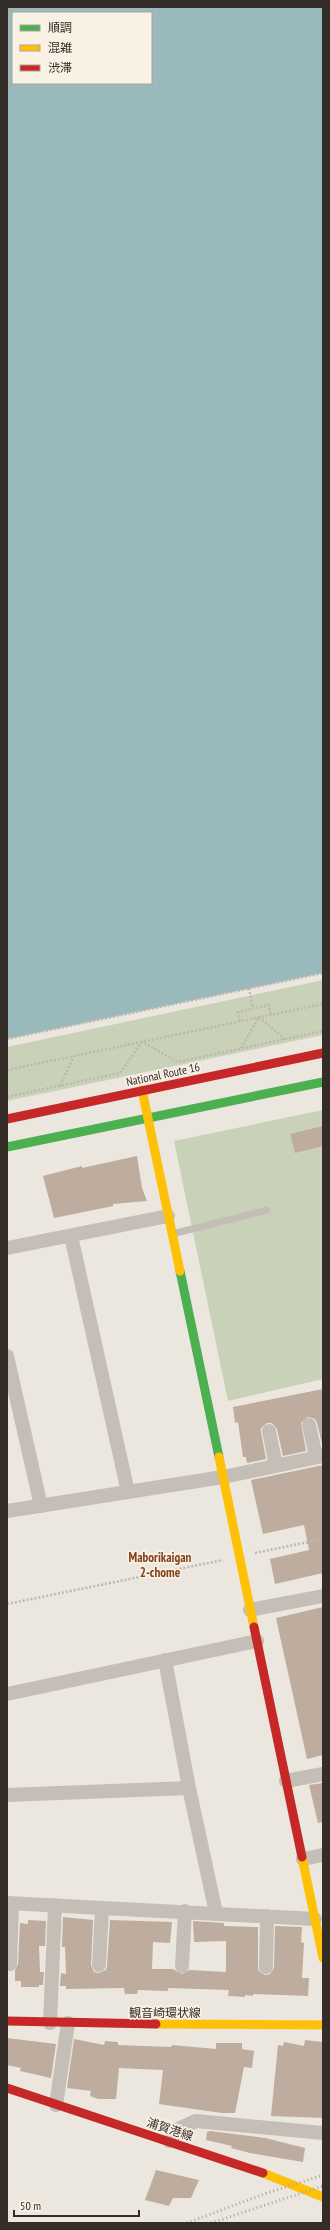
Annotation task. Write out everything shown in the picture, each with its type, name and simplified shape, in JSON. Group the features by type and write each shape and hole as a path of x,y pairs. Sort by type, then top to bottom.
{"main road":[{"name":"National Route 16","path":"7,1119 323,1053"},
{"path":"7,1147 323,1082"},
{"path":"142,1090 323,1958"},
{"name":"観音崎環状線","path":"7,2021 50,2023 323,2025"},
{"name":"浦賀港線","path":"7,2088 271,2176 323,2198"}],"street":[{"path":"7,1248 168,1216"},
{"path":"71,1236 128,1492"},
{"path":"7,1356 41,1506"},
{"path":"7,1511 223,1477 320,1456 309,1425"},
{"path":"269,1431 276,1466"},
{"path":"250,1610 323,1596"},
{"path":"7,1694 257,1641"},
{"path":"165,1660 189,1788 216,1913"},
{"path":"286,1781 323,1774"},
{"path":"7,1795 189,1788"},
{"path":"302,1859 323,1855"},
{"path":"10,1964 10,1903 315,1919"},
{"path":"50,2023 55,1905"},
{"path":"99,1965 102,1908"},
{"path":"182,1966 185,1911"},
{"path":"266,1967 267,1916"},
{"path":"56,2105 68,2023"},
{"path":"169,2141 180,2128 196,2121 323,2133"}],"lane":[{"path":"172,1234 267,1210"}],"path":[{"path":"7,1039 323,973"},
{"path":"249,988 253,1009"},
{"path":"7,1070 323,1004"},
{"path":"240,1021 238,1012 269,1005 271,1015"},
{"path":"259,1017 286,1039"},
{"path":"241,1048 259,1017"},
{"path":"142,1042 178,1062 323,1031"},
{"path":"7,1097 120,1073 142,1042"},
{"path":"60,1086 75,1056"},
{"path":"7,1604 323,1539"}],"green space":[{"path":"323,980 323,1035 7,1101 7,1047"},
{"path":"323,1110 323,1379 228,1401 174,1141"}],"water":[{"path":"7,7 323,7 323,973 7,1039"}],"building":[{"path":"323,1126 323,1146 295,1153 290,1134"},
{"path":"137,1156 142,1188 147,1201 113,1204 113,1206 54,1218 43,1176 82,1166 82,1168"},
{"path":"323,1389 323,1448 317,1423 315,1419 308,1417 301,1423 306,1451 283,1456 277,1429 272,1423 267,1423 261,1428 266,1459 247,1463 246,1457 243,1457 238,1422 235,1423 233,1407"},
{"path":"323,1465 323,1573 275,1584 270,1559 309,1550 304,1525 263,1534 251,1480"},
{"path":"323,1607 323,1755 307,1759 276,1618"},
{"path":"323,1783 323,1822 318,1823 309,1785"},
{"path":"63,1917 93,1920 91,1965 94,1972 99,1973 106,1970 107,1966 110,1920 172,1922 170,1943 153,1942 152,1969 173,1969 182,1974 189,1970 226,1972 226,1941 194,1942 193,1921 224,1923 224,1926 258,1927 258,1967 259,1971 265,1975 270,1974 274,1968 275,1926 302,1927 301,1942 304,1943 302,1978 309,1978 308,1996 253,1994 253,1996 245,1995 245,1997 228,1996 229,1990 168,1988 168,1991 138,1990 137,1994 125,1994 124,1988 66,1989 66,1986 60,1986 61,1973 66,1974 65,1947 62,1947"},
{"path":"28,1920 46,1921 45,1946 39,1946 40,1972 44,1972 43,1985 39,1985 39,1987 21,1987 21,1981 15,1981 15,1970 18,1964 20,1923 28,1924"},
{"path":"7,2038 56,2044 51,2078 20,2071 21,2068 7,2065"},
{"path":"74,2039 104,2045 105,2041 118,2042 118,2045 171,2047 172,2045 216,2049 216,2043 242,2043 242,2049 254,2051 252,2068 244,2067 235,2113 222,2113 159,2104 163,2070 119,2068 116,2099 98,2099 90,2096 91,2091 67,2088"},
{"path":"305,2040 323,2042 323,2118 271,2116 278,2045 283,2046 284,2042 304,2046"},
{"path":"210,2131 265,2138 305,2148 303,2162 250,2153 231,2148 232,2146 206,2140 207,2132"},
{"path":"156,2170 199,2180 191,2198 173,2198 169,2206 145,2200"}],"railway":[{"path":"187,2223 267,2193 323,2175"},
{"path":"211,2223 323,2186"}],"traffic: fast":[{"path":"7,1147 323,1082"},
{"path":"180,1271 219,1457"}],"traffic: slow":[{"path":"142,1090 180,1271"},
{"path":"219,1457 254,1627"},
{"path":"302,1857 323,1958"},
{"path":"156,2024 323,2025"},
{"path":"263,2173 323,2197"}],"traffic: jam":[{"path":"7,1119 323,1053"},
{"path":"254,1627 302,1857"},
{"path":"7,2021 156,2024"},
{"path":"7,2088 263,2173"}],"district":[{"name":"Maborikaigan 2-chome","path":"160,1564"}]}
